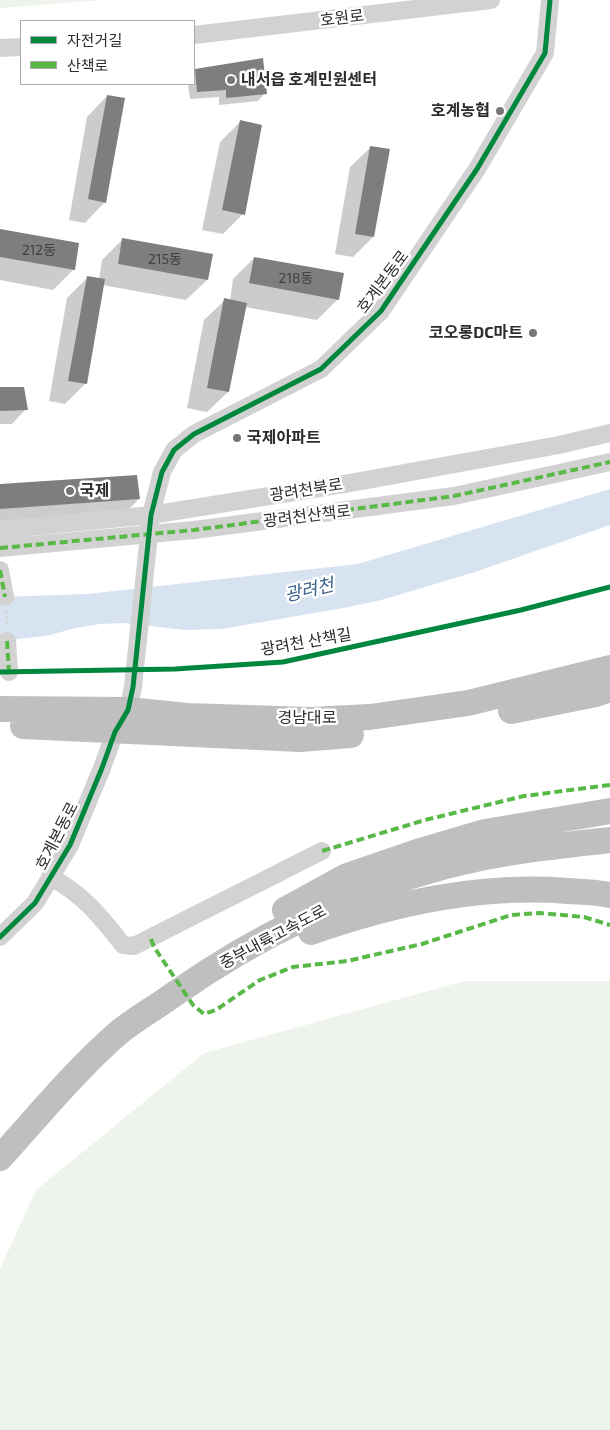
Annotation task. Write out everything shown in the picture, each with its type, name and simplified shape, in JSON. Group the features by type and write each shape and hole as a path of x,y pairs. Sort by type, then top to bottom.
{"highway":[{"name":"경남대로","path":"0,709 125,710 300,739 372,733 470,720 605,680"},
{"name":"경남대로","path":"0,726 39,726 125,710"},
{"path":"267,920 347,876 417,852 485,832 610,811"},
{"name":"중부내륙고속도로","path":"0,1133 104,1025 201,954 267,920 351,885 432,860 540,835 610,830"},
{"name":"중부내륙고속도로","path":"0,1158 63,1088 118,1034 206,972 292,924 360,894 446,866 541,848 610,840"},
{"path":"63,1088 131,1035 223,977 306,934 343,921 392,908 476,891 539,889 610,895"}],"street":[{"name":"호원로","path":"195,34 491,0"},
{"name":"호계본동로","path":"0,937 34,903 70,845 125,710 151,535 151,515 162,472 174,450 194,434 321,369 381,312 476,169 545,53 550,0"},
{"path":"0,48 20,47"},
{"name":"광려천북로","path":"0,530 151,515 350,483 559,445 610,433"},
{"name":"광려천산책로","path":"0,548 151,535 454,496 610,462"},
{"path":"0,570 5,597"},
{"path":"7,641 8,672"},
{"name":"호계본동로","path":"50,878 70,887 92,906 123,945 134,946 322,851"}],"path":[{"path":"5,597 7,641"}],"shaded area":[{"path":"0,0 103,0 0,8"},
{"path":"464,981 610,981 610,1430 0,1430 0,1269 36,1190 204,1053"}],"water":[{"name":"광려천","path":"610,489 610,525 475,572 385,599 222,629 185,630 124,623 100,624 46,636 0,641 0,597 87,594 358,564"}],"building":[{"name":"내서읍 호계민원센터","path":"263,58 267,94 226,98 226,90 197,92 195,69"},
{"path":"107,95 125,98 106,203 88,199"},
{"path":"240,120 262,125 245,215 222,210"},
{"path":"370,146 390,149 374,237 355,234"},
{"path":"0,229 79,243 75,270 0,257"},
{"path":"122,238 213,254 208,280 118,264"},
{"path":"254,257 344,273 339,300 249,283"},
{"path":"87,276 105,279 87,384 68,381"},
{"path":"224,298 247,303 229,392 207,388"},
{"path":"0,387 24,387 28,410 0,411"},
{"name":"국제","path":"137,475 140,499 0,509 0,484"}],"marked path":[{"path":"0,548 194,530 454,496 610,462"},
{"path":"0,570 5,597"},
{"path":"7,641 9,672"},
{"path":"322,851 425,820 524,796 610,785"},
{"path":"151,939 154,947 193,1005 204,1014 216,1010 260,980 293,967 347,961 422,944 511,915 540,913 584,917 610,925"}],"cycle path":[{"path":"0,937 35,903 70,845 115,732 128,710 133,687 151,515 162,472 174,450 194,434 321,369 381,311 477,169 545,53 550,0"},
{"name":"광려천 산책길","path":"0,672 175,669 283,662 521,610 610,587"}],"place":[{"name":"내서읍 호계민원센터","path":"231,80"},
{"name":"호계농협","path":"500,111"},
{"name":"코오롱DC마트","path":"533,333"},
{"name":"국제아파트","path":"237,438"},
{"name":"국제","path":"70,491"}]}
